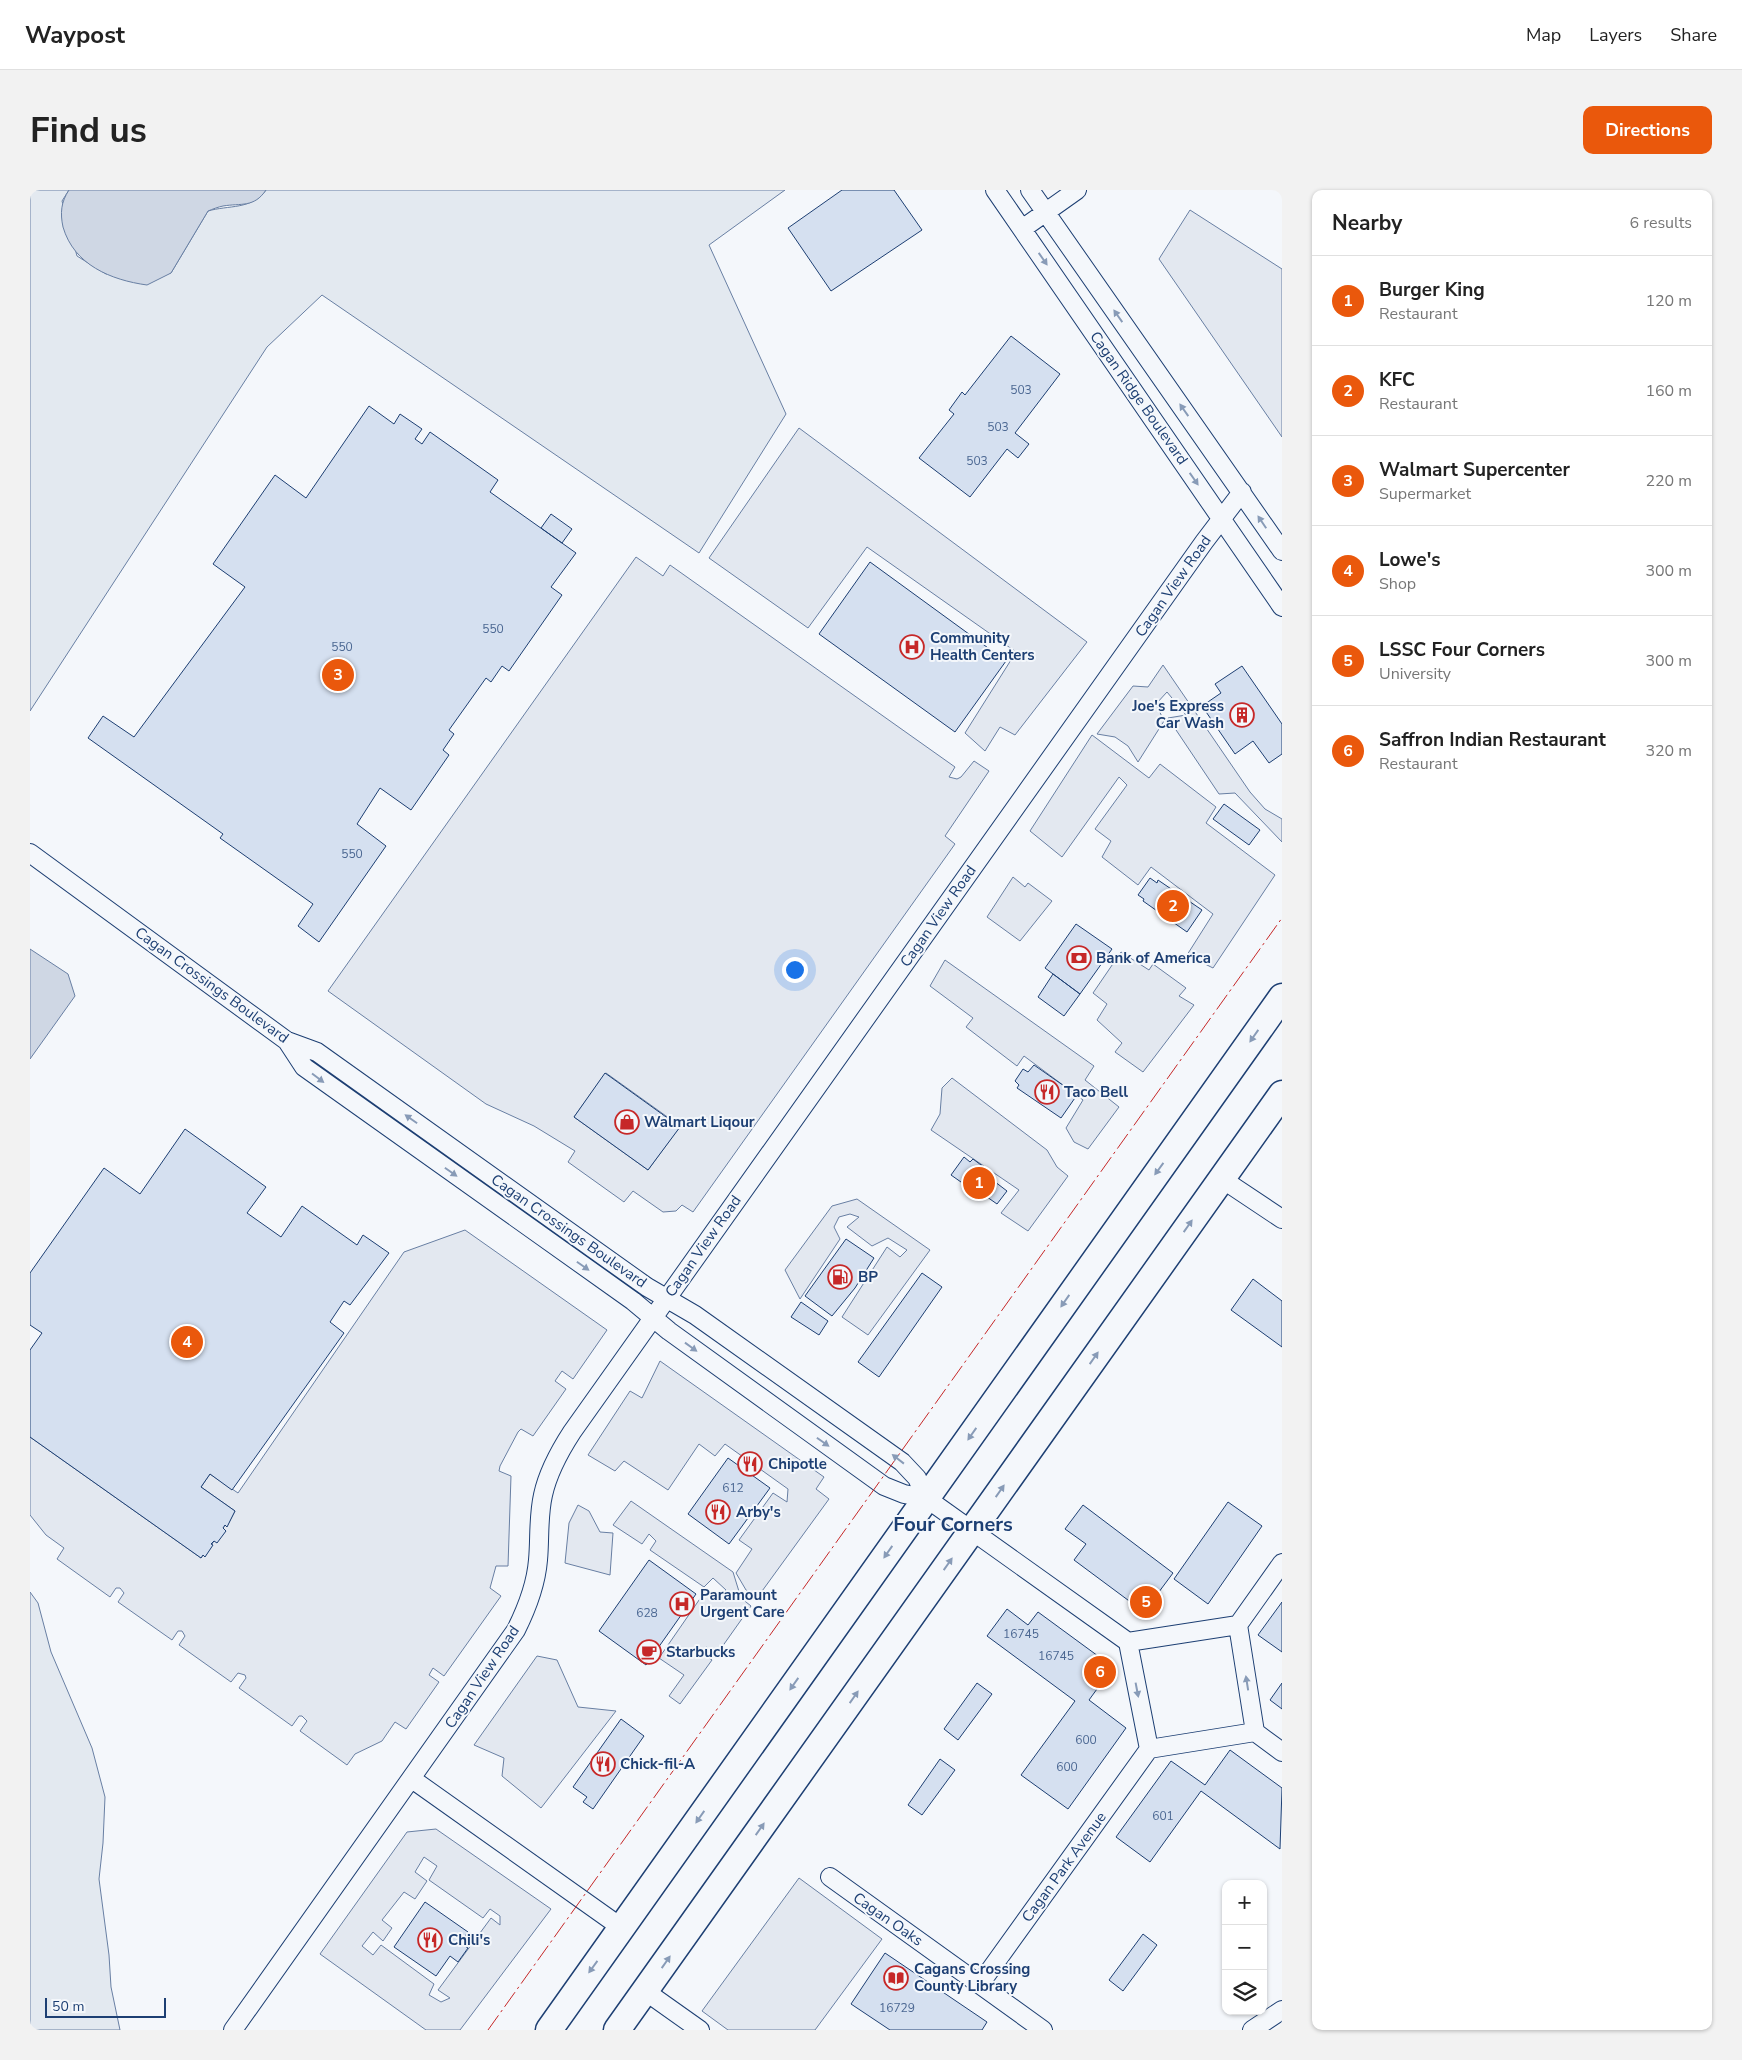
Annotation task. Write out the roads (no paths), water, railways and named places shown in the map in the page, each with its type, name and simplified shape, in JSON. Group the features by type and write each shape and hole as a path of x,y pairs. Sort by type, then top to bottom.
{"highway":[{"path":"549,2030 1282,997"},
{"path":"617,2030 1282,1094"},
{"path":"571,2030 673,1885 680,1866 678,1849"}],"street":[{"name":"Cagan Ridge Boulevard","path":"995,190 1282,607"},
{"name":"Cagan Ridge Boulevard","path":"1030,190 1282,551"},
{"path":"1022,229 1076,190"},
{"name":"Cagan View Road","path":"234,2030 412,1779 519,1623 529,1602 536,1574 540,1511 551,1468 580,1419 1221,518 1242,492"},
{"name":"Cagan Crossings Boulevard","path":"30,853 287,1042 317,1052 647,1287 695,1315 902,1462 917,1478 926,1498"},
{"path":"287,1042 298,1061 312,1073 653,1317 882,1484 904,1494 926,1498 1128,1642 1149,1749 1255,1732"},
{"path":"1222,1179 1282,1219"},
{"path":"1282,1563 1238,1626 1255,1732 1282,1752"},
{"path":"1128,1642 1238,1626"},
{"name":"Cagan Park Avenue","path":"980,1984 1149,1749"},
{"path":"412,1779 622,1928"},
{"name":"Cagan Oaks","path":"830,1877 1043,2030"},
{"path":"645,1991 700,2030"},
{"path":"1252,2030 1282,2010"}],"place":[{"name":"Community Health Centers","path":"912,647"},
{"name":"Walmart Supercenter","path":"338,675"},
{"name":"Joe's Express Car Wash","path":"1242,715"},
{"name":"KFC","path":"1173,906"},
{"name":"Bank of America","path":"1079,958"},
{"name":"Taco Bell","path":"1047,1092"},
{"name":"Walmart Liqour","path":"627,1122"},
{"name":"Burger King","path":"979,1183"},
{"name":"BP","path":"840,1277"},
{"name":"Lowe's","path":"187,1342"},
{"name":"Chipotle","path":"750,1464"},
{"name":"Arby's","path":"718,1512"},
{"name":"LSSC Four Corners","path":"1146,1602"},
{"name":"Paramount Urgent Care","path":"682,1604"},
{"name":"Starbucks","path":"649,1652"},
{"name":"Saffron Indian Restaurant","path":"1100,1672"},
{"name":"Chick-fil-A","path":"603,1764"},
{"name":"Chili's","path":"430,1940"},
{"name":"Cagans Crossing County Library","path":"896,1978"}],"district":[{"name":"Four Corners","path":"953,1524"}]}
